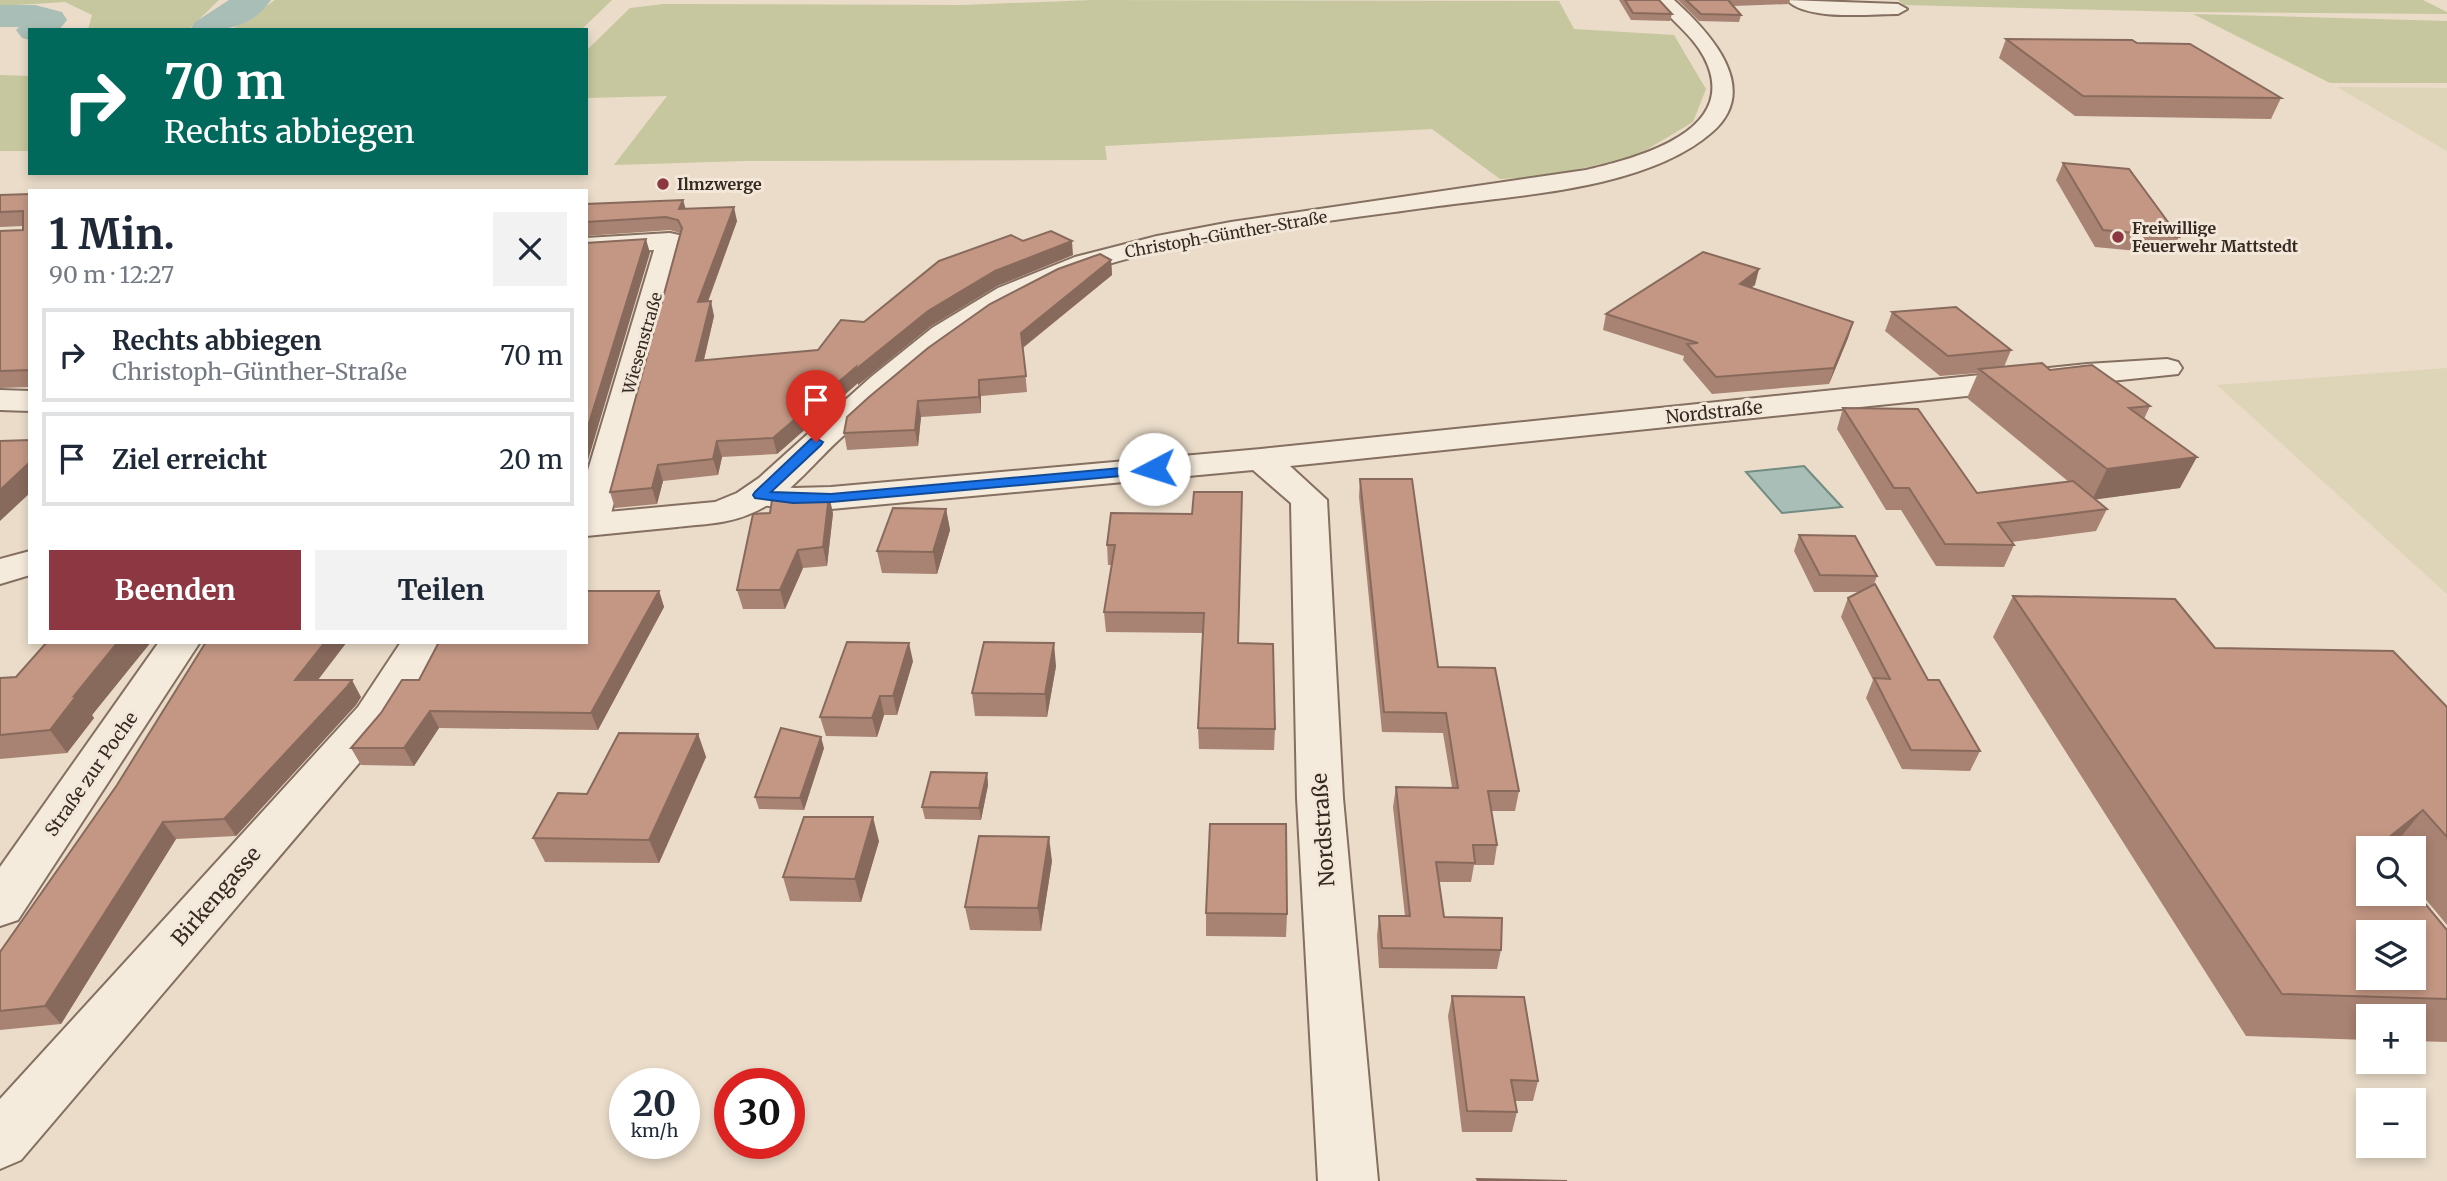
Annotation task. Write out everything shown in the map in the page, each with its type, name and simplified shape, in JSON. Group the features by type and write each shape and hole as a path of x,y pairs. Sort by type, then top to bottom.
{"street":[{"path":"1796,0 1815,8 1898,9"},
{"name":"Christoph-Günther-Straße","path":"588,525 716,512 760,495 929,344 976,310 1040,279 1132,250 1194,237 1554,182 1658,156 1687,141 1709,125 1722,103 1724,80 1716,59 1667,2"},
{"name":"Wiesenstraße","path":"588,246 670,242 588,525"},
{"name":"Nordstraße","path":"760,495 793,499 831,498 1261,459 2087,373 2167,368"},
{"path":"0,400 28,401"},
{"name":"Nordstraße","path":"1261,459 1309,500 1320,798 1348,1181"},
{"path":"0,572 28,563"},
{"name":"Straße zur Poche","path":"0,906 179,644"},
{"name":"Birkengasse","path":"0,1141 373,718 421,644"}],"shaded area":[{"path":"2337,87 2447,88 2447,151"},
{"path":"2447,368 2447,594 2217,385"},
{"path":"1804,466 1842,507 1782,513 1746,472"}],"green space":[{"path":"0,0 219,0 190,28 89,28 92,15 65,2 0,6"},
{"path":"275,0 612,0 583,28 234,28"},
{"path":"1093,0 1559,1 1574,29 1674,35 1706,89 1693,122 1636,156 1544,177 1500,179 1432,129 1105,146 1107,160 745,161 614,165 667,96 588,98 588,49 630,8 664,4 961,5"},
{"path":"1898,0 2423,0 2447,14 2187,12 1904,5"},
{"path":"2193,14 2447,21 2447,83 2330,83"},
{"path":"0,75 28,76 28,151 0,151"}],"building":[{"path":"1625,0 1659,0 1672,14 1633,13"},
{"path":"1686,0 1728,0 1741,15 1701,14"},
{"path":"2006,39 2132,40 2137,43 2190,44 2281,98 2083,96"},
{"path":"2063,163 2129,169 2179,237 2103,230"},
{"path":"28,194 28,370 0,371 0,231 23,230 23,211 0,212 0,195"},
{"path":"683,200 679,209 734,207 698,302 711,301 696,361 818,350 841,320 864,322 939,261 1011,235 1023,241 1051,231 1072,241 995,271 928,311 855,370 856,367 773,438 717,441 713,459 658,465 652,488 610,492 682,228 678,220 666,217 588,222 588,204"},
{"path":"646,239 588,427 588,243"},
{"path":"1703,252 1759,269 1740,284 1853,322 1834,368 1716,377 1687,344 1698,343 1606,314"},
{"path":"1100,254 1111,260 1021,333 1026,376 979,380 979,397 918,401 915,430 844,433 847,417 869,397 928,348 990,304 1058,269"},
{"path":"1956,307 2011,350 1948,356 1892,312"},
{"path":"2042,363 2050,370 2092,365 2150,406 2129,408 2197,457 2107,469 1979,369"},
{"path":"1843,408 1918,409 1977,493 2073,481 2107,509 1998,523 2014,545 1945,544 1909,488 1894,488"},
{"path":"28,440 28,464 0,490 0,441"},
{"path":"1360,479 1412,479 1438,667 1495,668 1519,791 1488,791 1497,845 1473,845 1475,863 1436,862 1444,917 1502,918 1501,950 1382,948 1379,916 1410,916 1396,787 1458,788 1446,713 1384,712"},
{"path":"1194,492 1242,492 1238,643 1273,644 1275,729 1198,728 1204,613 1104,612 1115,545 1107,545 1111,513 1192,514"},
{"path":"829,495 823,547 798,550 780,590 737,590 753,514 770,513 772,500"},
{"path":"893,508 946,509 933,552 877,551"},
{"path":"1799,535 1855,536 1877,576 1820,575"},
{"path":"1875,584 1928,680 1939,680 1980,751 1911,750 1874,678 1890,679 1848,598"},
{"path":"588,591 659,591 591,713 430,711 404,748 351,748 381,713 402,680 419,680 438,644 588,644"},
{"path":"2013,596 2175,599 2215,648 2393,651 2447,707 2447,837 2423,810 2390,836 2356,836 2356,906 2426,905 2447,930 2447,999 2282,994"},
{"path":"847,642 909,643 893,696 880,696 872,718 820,717"},
{"path":"984,642 1054,643 1045,694 972,693"},
{"path":"45,644 116,644 50,730 0,735 0,678 16,677"},
{"path":"205,644 323,644 295,680 352,680 224,819 163,822 45,1006 0,1011 0,952 117,785"},
{"path":"781,728 821,737 800,798 755,797"},
{"path":"619,733 698,734 649,840 533,838 558,793 587,794"},
{"path":"931,772 987,773 979,808 922,807"},
{"path":"804,817 873,817 855,879 783,877"},
{"path":"1210,824 1286,824 1287,914 1206,913"},
{"path":"979,836 1049,837 1038,908 965,907"},
{"path":"1452,996 1524,997 1538,1081 1511,1080 1517,1112 1467,1111"},
{"path":"1477,1179 1567,1181 1478,1181"}],"waterway":[{"path":"211,28 253,0"},
{"path":"0,16 35,16 49,20 38,28"}],"place":[{"name":"Ilmzwerge","path":"663,184"},
{"name":"Freiwillige Feuerwehr Mattstedt","path":"2118,237"}],"route":[{"path":"816,442 760,495 793,499 831,498 1154,469"}]}
